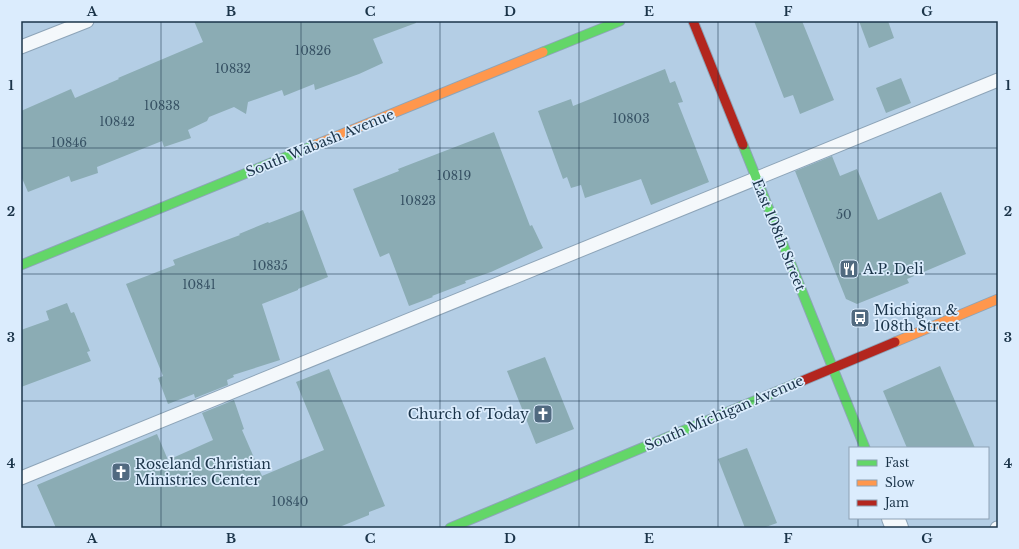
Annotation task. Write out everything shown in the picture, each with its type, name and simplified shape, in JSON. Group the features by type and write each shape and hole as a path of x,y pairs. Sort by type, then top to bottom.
{"street":[{"name":"South Wabash Avenue","path":"21,265 620,21"},
{"name":"East 108th Street","path":"693,21 865,447"},
{"name":"South Michigan Avenue","path":"450,528 998,299"}],"lane":[{"path":"21,48 87,21"},
{"path":"21,478 998,80"}],"building":[{"path":"194,21 416,21 416,23 373,39 383,63 359,74 315,90 314,84 284,96 282,90 248,102 246,114 234,107 209,117 207,121 188,130 191,138 164,147 162,141 97,167 98,173 71,182 69,176 28,192 21,176 21,111 71,89 75,98 203,42"},
{"path":"754,21 802,21 834,100 800,114 793,95 784,98"},
{"path":"859,21 888,21 894,38 869,48"},
{"path":"665,69 670,83 675,81 683,102 678,103 709,182 651,205 641,179 585,198 581,185 571,188 567,177 563,179 538,111 571,99 573,106"},
{"path":"901,78 911,103 886,113 876,88"},
{"path":"494,132 530,226 532,225 543,248 491,272 465,281 466,283 409,306 389,253 380,257 353,189 399,171 398,169"},
{"path":"832,156 840,176 857,169 878,220 941,192 966,254 907,279 909,283 857,304 846,299 795,171"},
{"path":"303,210 328,277 262,304 280,360 233,375 234,377 227,380 228,385 195,398 194,394 168,404 158,378 163,376 126,284 175,265 173,260 240,235 239,234 268,222 269,223"},
{"path":"67,303 71,313 74,312 90,351 87,352 91,361 21,387 21,330 49,320 46,311"},
{"path":"545,357 574,429 536,444 507,371"},
{"path":"940,366 975,447 907,447 883,391"},
{"path":"329,369 385,506 369,512 369,515 337,528 56,528 37,485 157,434 168,460 213,440 202,413 234,400 244,429 242,430 262,476 324,450 296,382"},
{"path":"747,448 777,523 763,528 745,528 718,459"}],"traffic: fast":[{"path":"543,52 620,21"},
{"path":"21,265 315,145"},
{"path":"743,145 865,447"},
{"path":"450,528 802,381"}],"traffic: slow":[{"path":"315,145 543,52"},
{"path":"895,342 998,299"}],"traffic: jam":[{"path":"693,21 743,145"},
{"path":"802,381 895,342"}],"place":[{"name":"A.P. Deli","path":"849,269"},
{"name":"Michigan & 108th Street","path":"860,318"},
{"name":"Church of Today","path":"543,414"},
{"name":"Roseland Christian Ministries Center","path":"121,472"}]}
